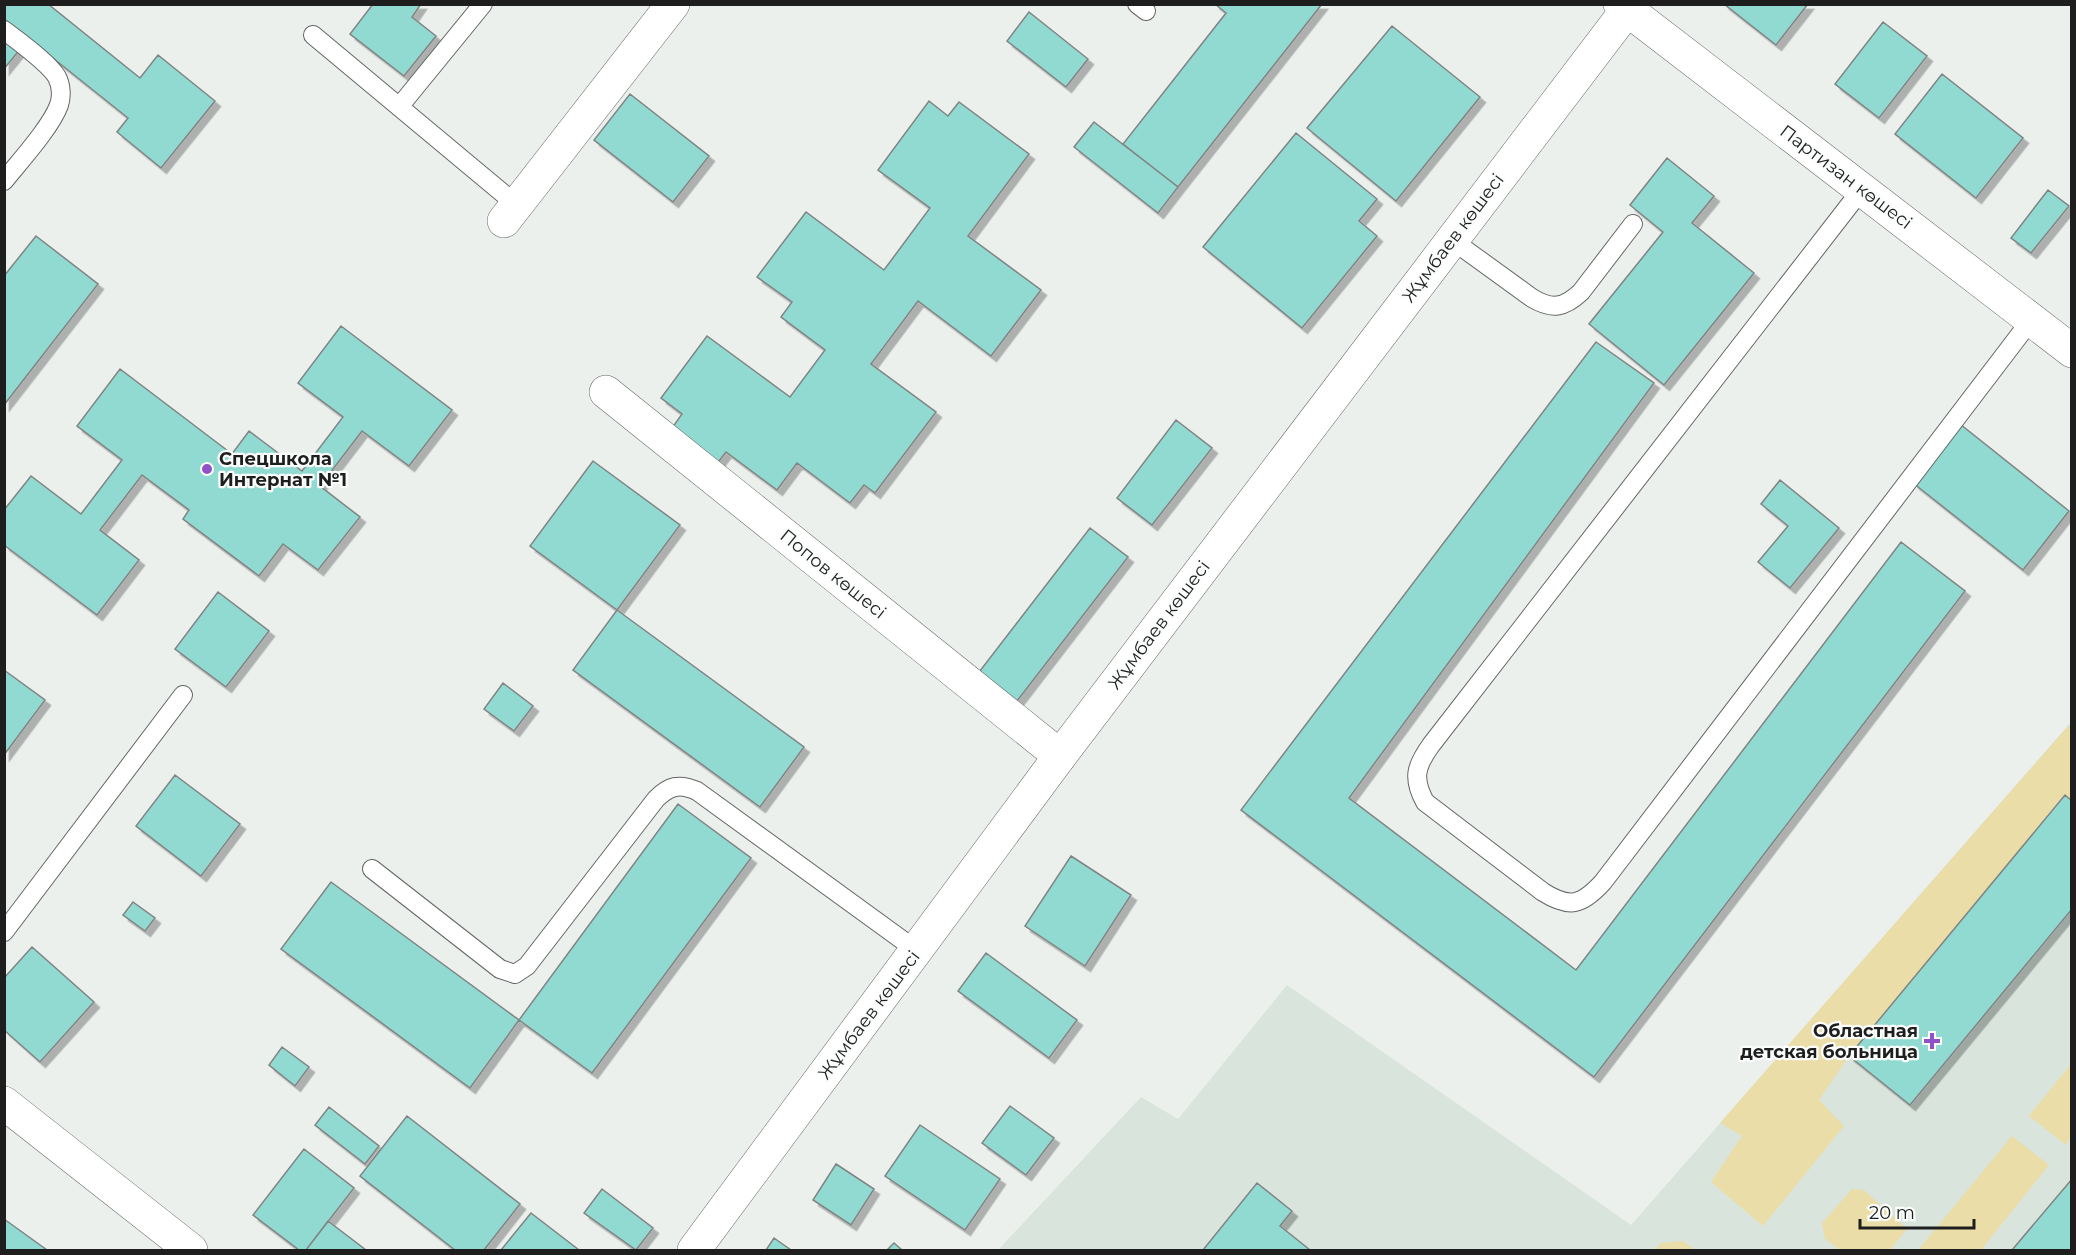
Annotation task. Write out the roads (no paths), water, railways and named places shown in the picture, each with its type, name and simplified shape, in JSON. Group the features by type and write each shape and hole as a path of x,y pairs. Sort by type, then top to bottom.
{"street":[{"path":"510,213 673,4"},
{"name":"Партизан көшесі","path":"1626,6 2072,351"},
{"name":"Жұмбаев көшесі","path":"694,1251 1060,756 1452,240 1626,6"},
{"name":"Попов көшесі","path":"606,392 1060,756"},
{"path":"4,1103 190,1251"}],"lane":[{"path":"399,107 483,4"},
{"path":"4,30 47,66 56,76 61,89 61,102 54,117 4,181"},
{"path":"313,35 399,107 510,213"},
{"path":"1862,189 1431,745 1422,758 1416,774 1418,789 1425,802 1558,902 1575,903 1591,895 1611,873 2031,320"},
{"path":"1452,240 1532,298 1544,305 1558,306 1571,301 1581,292 1633,224"},
{"path":"4,932 183,695"},
{"path":"372,869 500,969 515,974 527,966 656,799 664,791 674,786 686,786 697,791 916,950"}],"place":[{"name":"Спецшкола Интернат №1","path":"207,469"},
{"name":"Областная детская больница","path":"1932,1041"}]}
